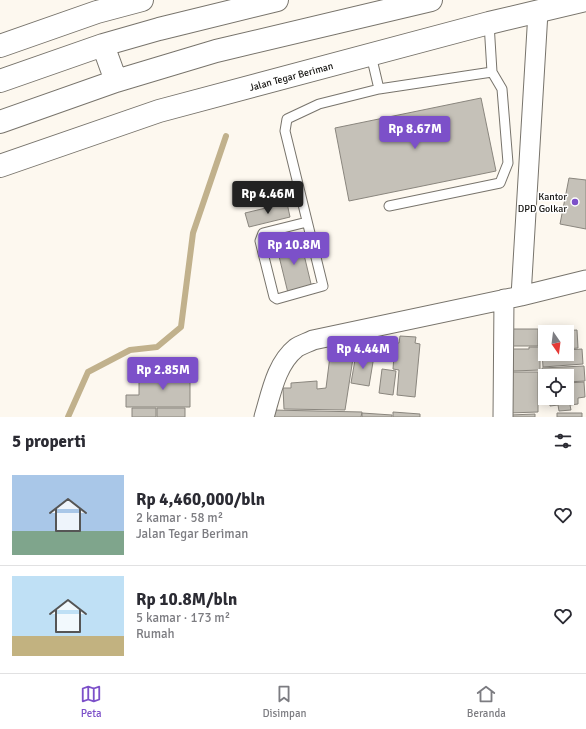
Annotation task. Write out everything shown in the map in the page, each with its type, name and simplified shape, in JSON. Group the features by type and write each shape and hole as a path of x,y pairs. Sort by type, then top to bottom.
{"main road":[{"path":"0,46 97,12 142,0"},
{"path":"0,81 103,45 159,29 277,0"},
{"path":"0,122 116,81 216,50 431,0"},
{"name":"Jalan Tegar Beriman","path":"0,166 158,111 586,0"},
{"path":"103,45 116,81"}],"street":[{"path":"503,417 512,298 538,12"},
{"path":"264,417 285,359 296,348 313,340 512,298 586,280"}],"lane":[{"path":"389,206 500,184 508,163 502,89 492,72 489,24"},
{"path":"370,55 379,89"},
{"path":"307,222 263,233 261,236 260,241 274,297 277,299 323,286 285,131 287,119 319,104 379,89 492,72"}],"building":[{"path":"481,98 496,171 349,201 335,128"},
{"name":"Kantor DPD Golkar","path":"569,178 586,180 586,229 560,224"},
{"path":"287,203 290,217 249,227 245,213"},
{"path":"300,238 312,288 288,293 276,244"},
{"path":"511,329 538,329 538,346 511,346"},
{"path":"574,330 577,330 578,348 574,348"},
{"path":"400,336 416,337 415,343 420,344 415,397 397,395 399,370 393,369 395,343 399,343"},
{"path":"356,339 345,410 284,409 283,388 291,388 291,383 317,381 317,389 326,388 331,348"},
{"path":"529,347 538,347 538,361 540,361 540,369 513,371 512,349 529,349"},
{"path":"582,349 583,364 543,367 543,361 574,361 574,350"},
{"path":"356,354 374,356 369,386 351,383"},
{"path":"584,366 585,381 574,382 574,369 542,368"},
{"path":"382,369 396,371 393,395 379,393"},
{"path":"169,370 190,370 190,407 126,407 126,395 139,395 139,380 154,380 154,375 169,375"},
{"path":"508,372 538,372 538,412 509,413"},
{"path":"584,382 585,397 578,398 578,404 574,404 574,383"},
{"path":"558,405 570,405 571,410 559,411"},
{"path":"132,408 156,408 156,417 132,417"},
{"path":"157,408 185,408 185,417 157,417"},
{"path":"272,410 362,412 361,417 271,417"},
{"path":"393,412 420,414 420,417 393,417"},
{"path":"362,413 392,415 392,417 362,417"},
{"path":"557,413 582,413 582,417 557,417"},
{"path":"535,414 535,417 510,417 510,415"}],"waterway":[{"path":"68,417 88,372 130,350 157,347 181,327 193,233 226,136"}],"place":[{"name":"Kantor DPD Golkar","path":"575,202"}]}
